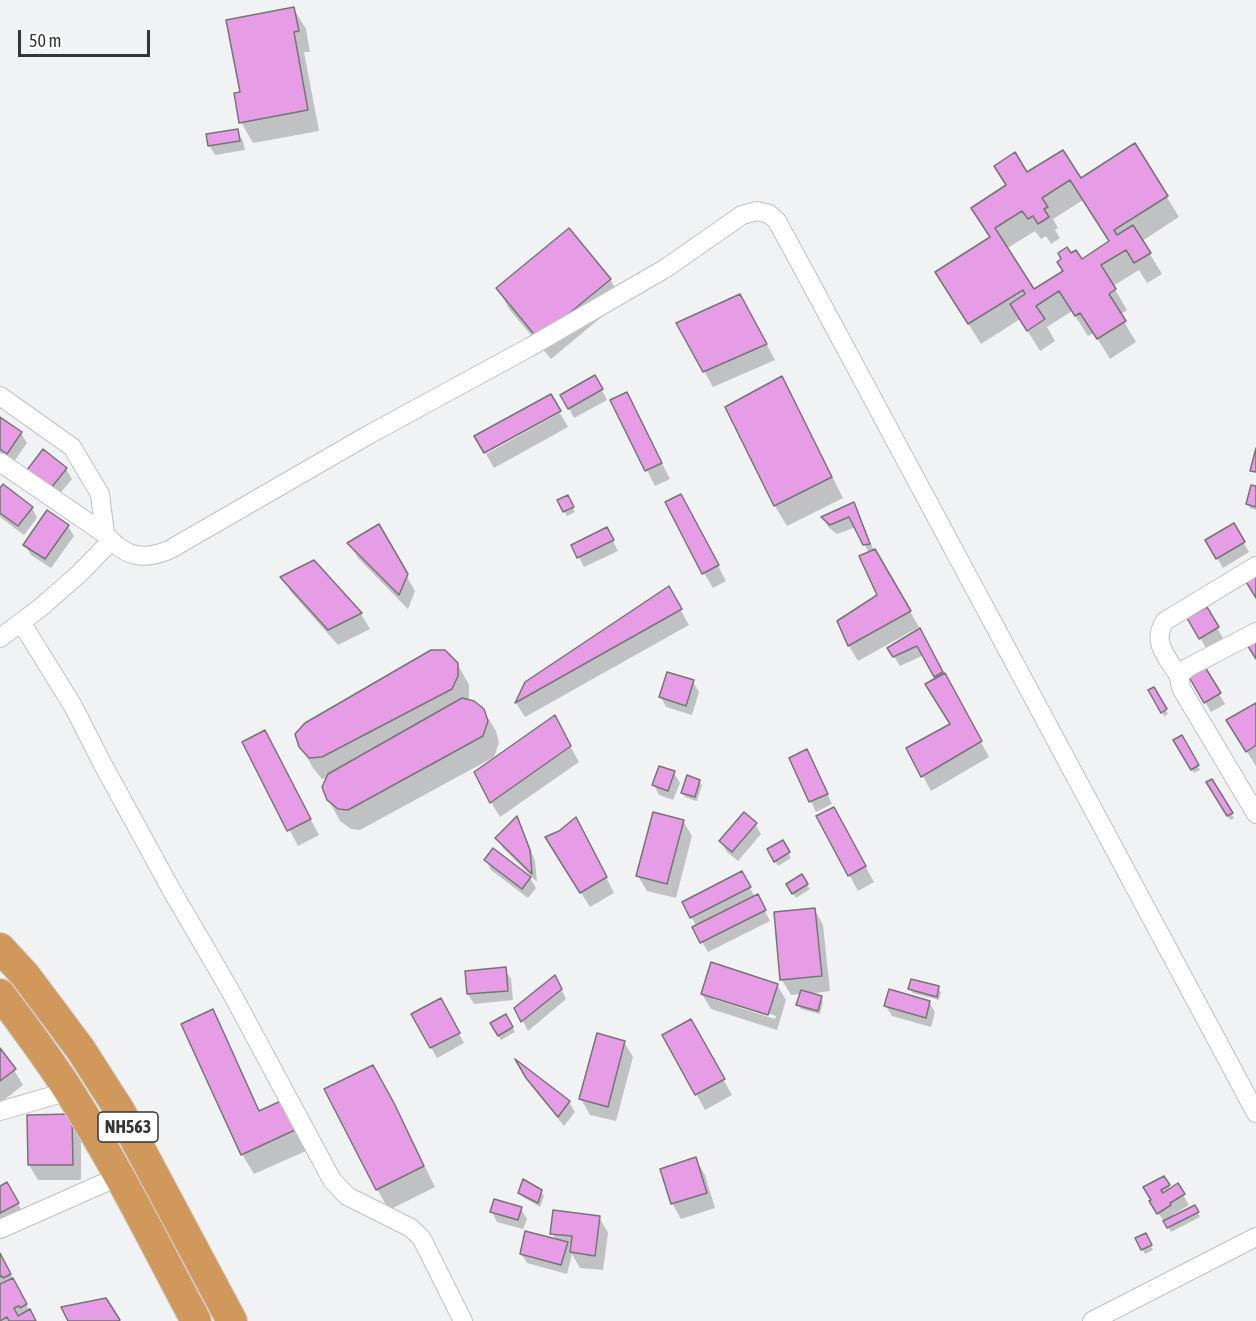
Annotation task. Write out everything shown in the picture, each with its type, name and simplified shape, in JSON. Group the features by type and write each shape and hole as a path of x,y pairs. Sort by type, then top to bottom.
{"highway":[{"name":"NH563","path":"0,948 25,975 81,1050 120,1111 232,1321"},
{"name":"NH563","path":"0,994 69,1091 120,1176 196,1321"},
{"path":"154,1241 183,1230"}],"street":[{"path":"0,462 129,554 155,556 170,550 370,434 608,302 666,267 742,215 757,211 769,214 777,222 792,249 1256,1113"},
{"path":"0,396 72,447 100,494 108,537 80,573 40,608 0,638"},
{"path":"1256,566 1165,621 1160,629 1159,638 1163,651 1179,676 1181,688 1256,814"},
{"path":"21,622 73,706 102,763 231,992 332,1180 347,1196 411,1228 422,1239 463,1321"},
{"path":"1179,676 1187,668 1256,632"},
{"path":"0,1111 69,1091"},
{"path":"0,1229 120,1176"},
{"path":"1092,1321 1256,1237"}],"building":[{"path":"294,7 299,31 294,32 308,110 239,123 234,93 240,92 226,20"},
{"path":"238,129 240,141 208,146 206,134"},
{"path":"1135,143 1168,196 1114,230 1117,235 1133,225 1151,253 1134,263 1126,250 1101,265 1116,289 1109,294 1126,321 1097,339 1080,313 1075,316 1059,291 1036,306 1045,319 1027,331 1010,304 1025,294 1023,290 968,324 935,272 990,237 971,208 1006,185 994,166 1015,152 1027,172 1063,150 1081,178","holes":["1070,180 1109,241 1082,259 1076,250 1071,253 1067,247 1058,253 1061,259 1057,262 1063,271 1034,289 995,228 1022,211 1028,219 1033,216 1038,224 1049,217 1044,209 1048,207 1042,198"]},
{"path":"569,228 611,279 538,339 496,288"},
{"path":"740,294 767,344 703,372 676,323"},
{"path":"595,375 603,389 568,409 560,395"},
{"path":"782,376 832,477 774,506 725,407"},
{"path":"627,392 662,463 645,471 610,400"},
{"path":"551,394 561,411 484,453 474,436"},
{"path":"0,417 22,432 7,454 0,449"},
{"path":"1256,448 1256,472 1250,471"},
{"path":"43,449 67,468 51,488 27,470"},
{"path":"3,484 33,507 18,526 0,513 0,488"},
{"path":"1251,485 1256,486 1256,507 1246,504"},
{"path":"681,494 719,565 702,574 665,502"},
{"path":"568,495 574,507 563,512 557,500"},
{"path":"854,502 870,544 863,545 849,517 830,525 821,517"},
{"path":"47,510 69,525 45,559 23,545"},
{"path":"1234,523 1245,542 1216,559 1205,540"},
{"path":"379,524 408,574 399,595 347,543"},
{"path":"607,527 614,540 577,558 571,545"},
{"path":"875,549 911,611 848,646 837,621 877,595 859,556"},
{"path":"314,560 362,613 328,630 280,577"},
{"path":"1256,574 1256,598 1245,580"},
{"path":"669,586 682,609 515,703 525,682"},
{"path":"1207,607 1219,627 1199,639 1187,618"},
{"path":"920,628 943,672 934,677 917,646 893,657 887,648"},
{"path":"1256,638 1256,659 1246,643"},
{"path":"431,650 445,650 458,663 458,676 452,689 322,757 309,758 299,747 295,734 305,723"},
{"path":"1205,667 1221,693 1204,703 1189,677"},
{"path":"667,672 694,680 686,706 659,697"},
{"path":"945,673 982,741 921,777 906,748 950,724 925,684"},
{"path":"1154,687 1167,709 1161,713 1148,690"},
{"path":"462,698 474,701 484,709 488,721 483,736 348,810 338,809 327,800 322,787 328,774"},
{"path":"1256,703 1256,745 1246,752 1226,720"},
{"path":"555,715 571,746 490,803 474,772"},
{"path":"265,730 311,819 287,831 242,742"},
{"path":"1182,735 1199,765 1191,770 1173,740"},
{"path":"807,749 828,794 809,802 789,758"},
{"path":"659,766 675,771 668,791 652,785"},
{"path":"687,775 700,780 695,797 681,793"},
{"path":"1212,779 1233,813 1227,816 1206,782"},
{"path":"834,807 866,866 848,876 816,816"},
{"path":"653,812 684,820 667,884 636,876"},
{"path":"744,812 757,823 732,852 719,841"},
{"path":"517,816 530,850 532,874 495,838"},
{"path":"576,817 607,877 580,893 545,837 559,831"},
{"path":"783,840 790,852 774,862 767,849"},
{"path":"493,848 531,877 522,889 484,860"},
{"path":"742,871 751,887 690,918 682,902"},
{"path":"802,874 808,884 792,894 786,884"},
{"path":"758,894 766,910 700,943 692,927"},
{"path":"815,908 822,976 780,980 774,912"},
{"path":"711,962 778,984 768,1015 701,994"},
{"path":"506,967 508,991 467,994 465,971"},
{"path":"555,975 562,989 521,1022 514,1008"},
{"path":"911,979 939,986 937,997 908,989"},
{"path":"889,989 930,1001 926,1018 884,1006"},
{"path":"801,990 822,996 818,1011 796,1005"},
{"path":"441,998 460,1033 430,1048 411,1014"},
{"path":"213,1009 259,1111 283,1100 297,1129 241,1155 181,1024"},
{"path":"506,1014 513,1027 498,1036 490,1023"},
{"path":"691,1019 725,1079 695,1095 662,1035"},
{"path":"597,1033 625,1041 608,1107 579,1099"},
{"path":"0,1048 16,1069 0,1081"},
{"path":"515,1059 570,1101 558,1117 526,1078"},
{"path":"373,1065 424,1166 376,1190 324,1089"},
{"path":"72,1114 73,1165 28,1165 27,1115"},
{"path":"696,1157 707,1193 671,1204 660,1169"},
{"path":"1164,1176 1170,1185 1161,1190 1163,1193 1178,1183 1185,1194 1157,1214 1143,1187"},
{"path":"523,1179 542,1190 538,1203 518,1193"},
{"path":"7,1182 19,1203 0,1213 0,1186"},
{"path":"494,1199 522,1207 518,1220 490,1212"},
{"path":"1195,1205 1199,1212 1167,1228 1163,1221"},
{"path":"553,1210 600,1216 595,1256 570,1252 572,1236 550,1234"},
{"path":"525,1231 568,1242 561,1265 520,1254"},
{"path":"1146,1233 1152,1245 1141,1250 1135,1238"},
{"path":"0,1253 11,1274 3,1278 0,1277"},
{"path":"13,1278 27,1304 14,1308 18,1316 30,1309 36,1321 9,1321 7,1317 0,1321 0,1284"},
{"path":"106,1298 120,1320 68,1321 61,1307"}]}
